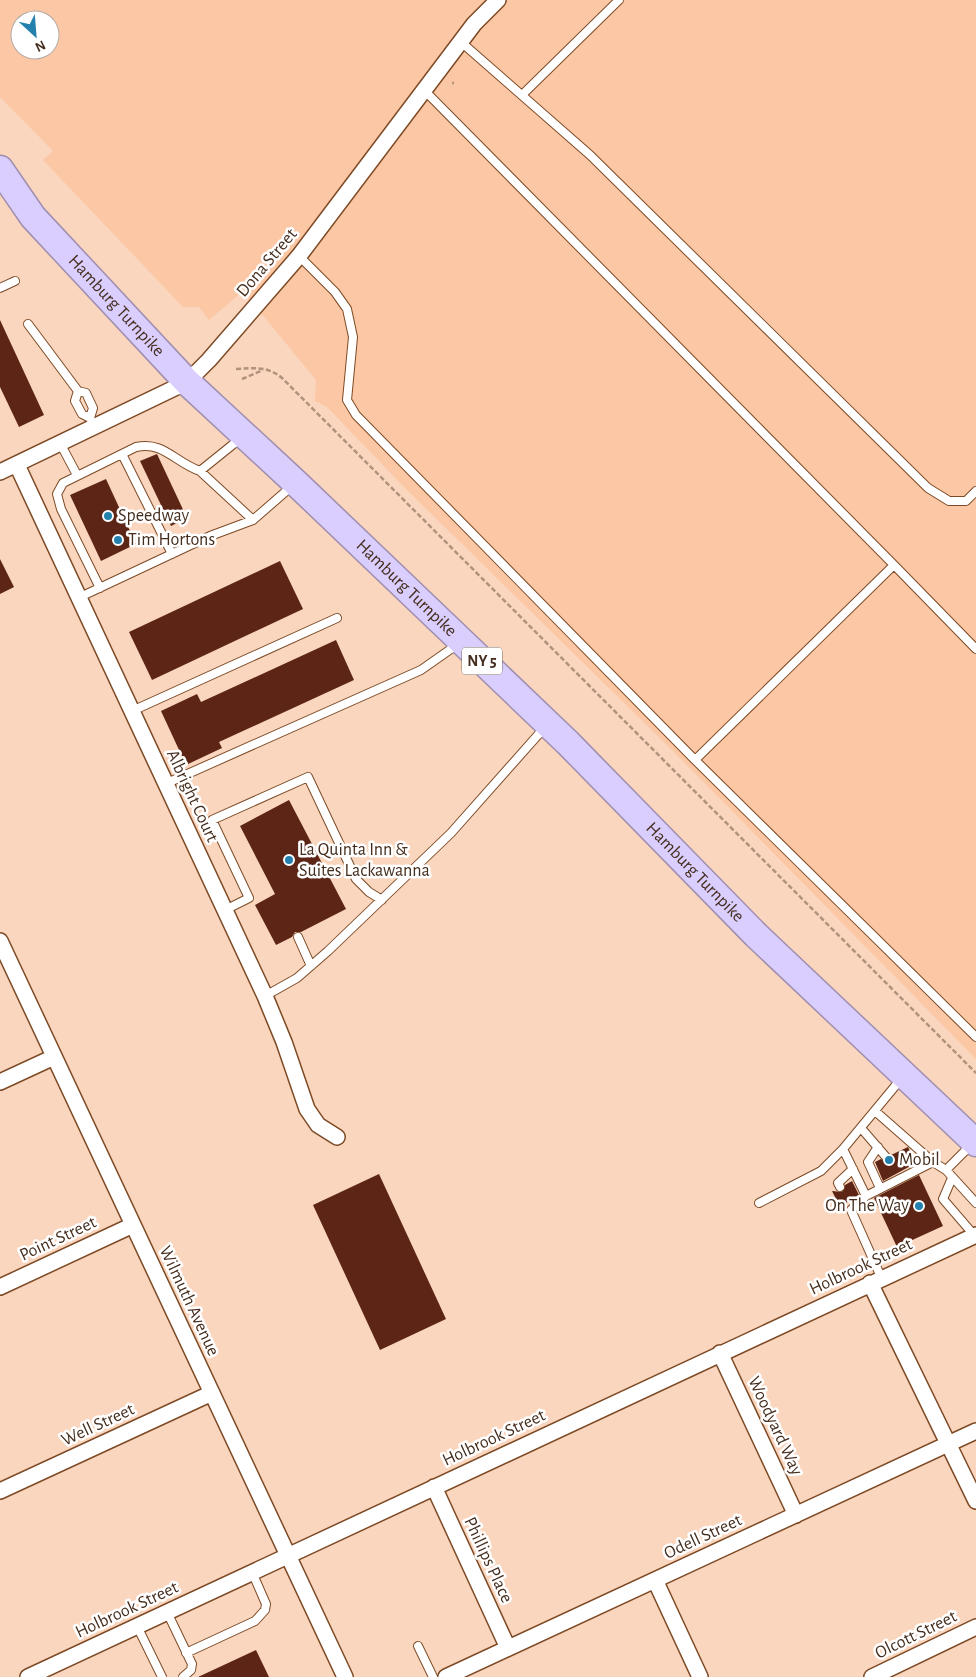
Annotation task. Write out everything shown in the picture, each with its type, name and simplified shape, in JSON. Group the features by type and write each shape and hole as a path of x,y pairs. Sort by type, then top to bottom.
{"highway":[{"name":"Hamburg Turnpike","path":"3,179 33,216 187,382 462,641 548,724 756,935 975,1142"}],"street":[{"name":"Dona Street","path":"0,472 60,443 92,422 187,382 209,360 298,256 474,24 498,0"},
{"name":"Albright Court","path":"17,465 265,996 284,1042 307,1109 318,1124 338,1137"},
{"name":"Wilmuth Avenue","path":"0,941 345,1677"},
{"path":"0,1082 54,1057"},
{"name":"Point Street","path":"0,1287 133,1225"},
{"name":"Holbrook Street","path":"28,1677 975,1235"},
{"path":"876,1280 976,1502"},
{"name":"Woodyard Way","path":"720,1353 796,1515"},
{"name":"Well Street","path":"0,1491 212,1392"},
{"name":"Odell Street","path":"446,1677 976,1431"},
{"name":"Phillips Place","path":"434,1487 508,1648"},
{"path":"655,1580 700,1677"},
{"name":"Olcott Street","path":"872,1677 976,1627"}],"lane":[{"path":"522,95 619,0"},
{"path":"461,42 590,155 928,488 949,501 966,501 976,491"},
{"path":"424,90 976,648"},
{"path":"298,256 335,292 347,309 353,337 347,400 356,415 695,760 976,1037"},
{"path":"0,288 15,281"},
{"path":"28,324 78,391 86,393 93,408 92,422"},
{"path":"78,391 75,401 82,414 92,422"},
{"path":"200,471 244,436"},
{"path":"60,443 77,475"},
{"path":"100,588 61,509 57,494 63,483 136,447 153,444 181,463 200,471 253,520"},
{"path":"122,454 172,554"},
{"path":"78,598 210,536 253,520 296,483"},
{"path":"695,760 894,565"},
{"path":"132,711 337,618"},
{"path":"165,784 421,670 462,641"},
{"path":"265,996 297,978 312,966 452,833 548,724"},
{"path":"225,910 249,898 212,820 308,777 356,879 369,892 382,900"},
{"path":"298,937 312,966"},
{"path":"759,1203 821,1171 843,1149 904,1075"},
{"path":"875,1111 933,1162 946,1170 976,1203"},
{"path":"861,1128 886,1157"},
{"path":"946,1170 975,1142"},
{"path":"878,1147 868,1162 880,1188"},
{"path":"843,1149 866,1196"},
{"path":"876,1280 849,1206 901,1173 933,1162"},
{"path":"840,1187 838,1182 853,1169"},
{"path":"952,1178 943,1198 975,1235"},
{"path":"186,1653 260,1617 266,1604 252,1572"},
{"path":"166,1612 192,1664 191,1670 183,1677"},
{"path":"136,1626 162,1677"},
{"path":"418,1646 433,1677"}],"path":[{"path":"238,369 264,369 275,372 282,378 976,1073"},
{"path":"242,378 264,369"}],"shaded area":[{"path":"0,0 976,0 976,1059 676,754 407,490 327,407 315,401 316,380 243,291 209,320 199,307 183,307 43,160 53,151 0,97"}],"building":[{"path":"0,320 44,415 19,427 0,387"},
{"path":"157,454 187,518 171,526 140,461"},
{"path":"106,479 136,544 101,561 70,495"},
{"path":"0,559 14,587 0,594"},
{"path":"280,561 303,609 152,680 129,632"},
{"path":"336,640 354,680 219,742 222,748 186,765 161,711 197,694 201,702"},
{"name":"La Quinta Inn & Suites Lackawanna","path":"289,800 346,909 301,932 295,932 292,937 276,945 255,905 275,894 240,826"},
{"path":"908,1147 916,1163 883,1181 875,1162 881,1159 888,1162 891,1159 891,1155"},
{"path":"379,1174 446,1319 380,1350 313,1205"},
{"path":"919,1175 943,1226 897,1247 874,1198"},
{"path":"852,1181 859,1195 840,1207 832,1191 842,1192 845,1185"},
{"path":"256,1650 269,1677 198,1677"}],"place":[{"name":"Speedway","path":"108,516"},
{"name":"Tim Hortons","path":"118,540"},
{"name":"La Quinta Inn & Suites Lackawanna","path":"289,860"},
{"name":"Mobil","path":"889,1160"},
{"name":"On The Way","path":"919,1206"}]}
